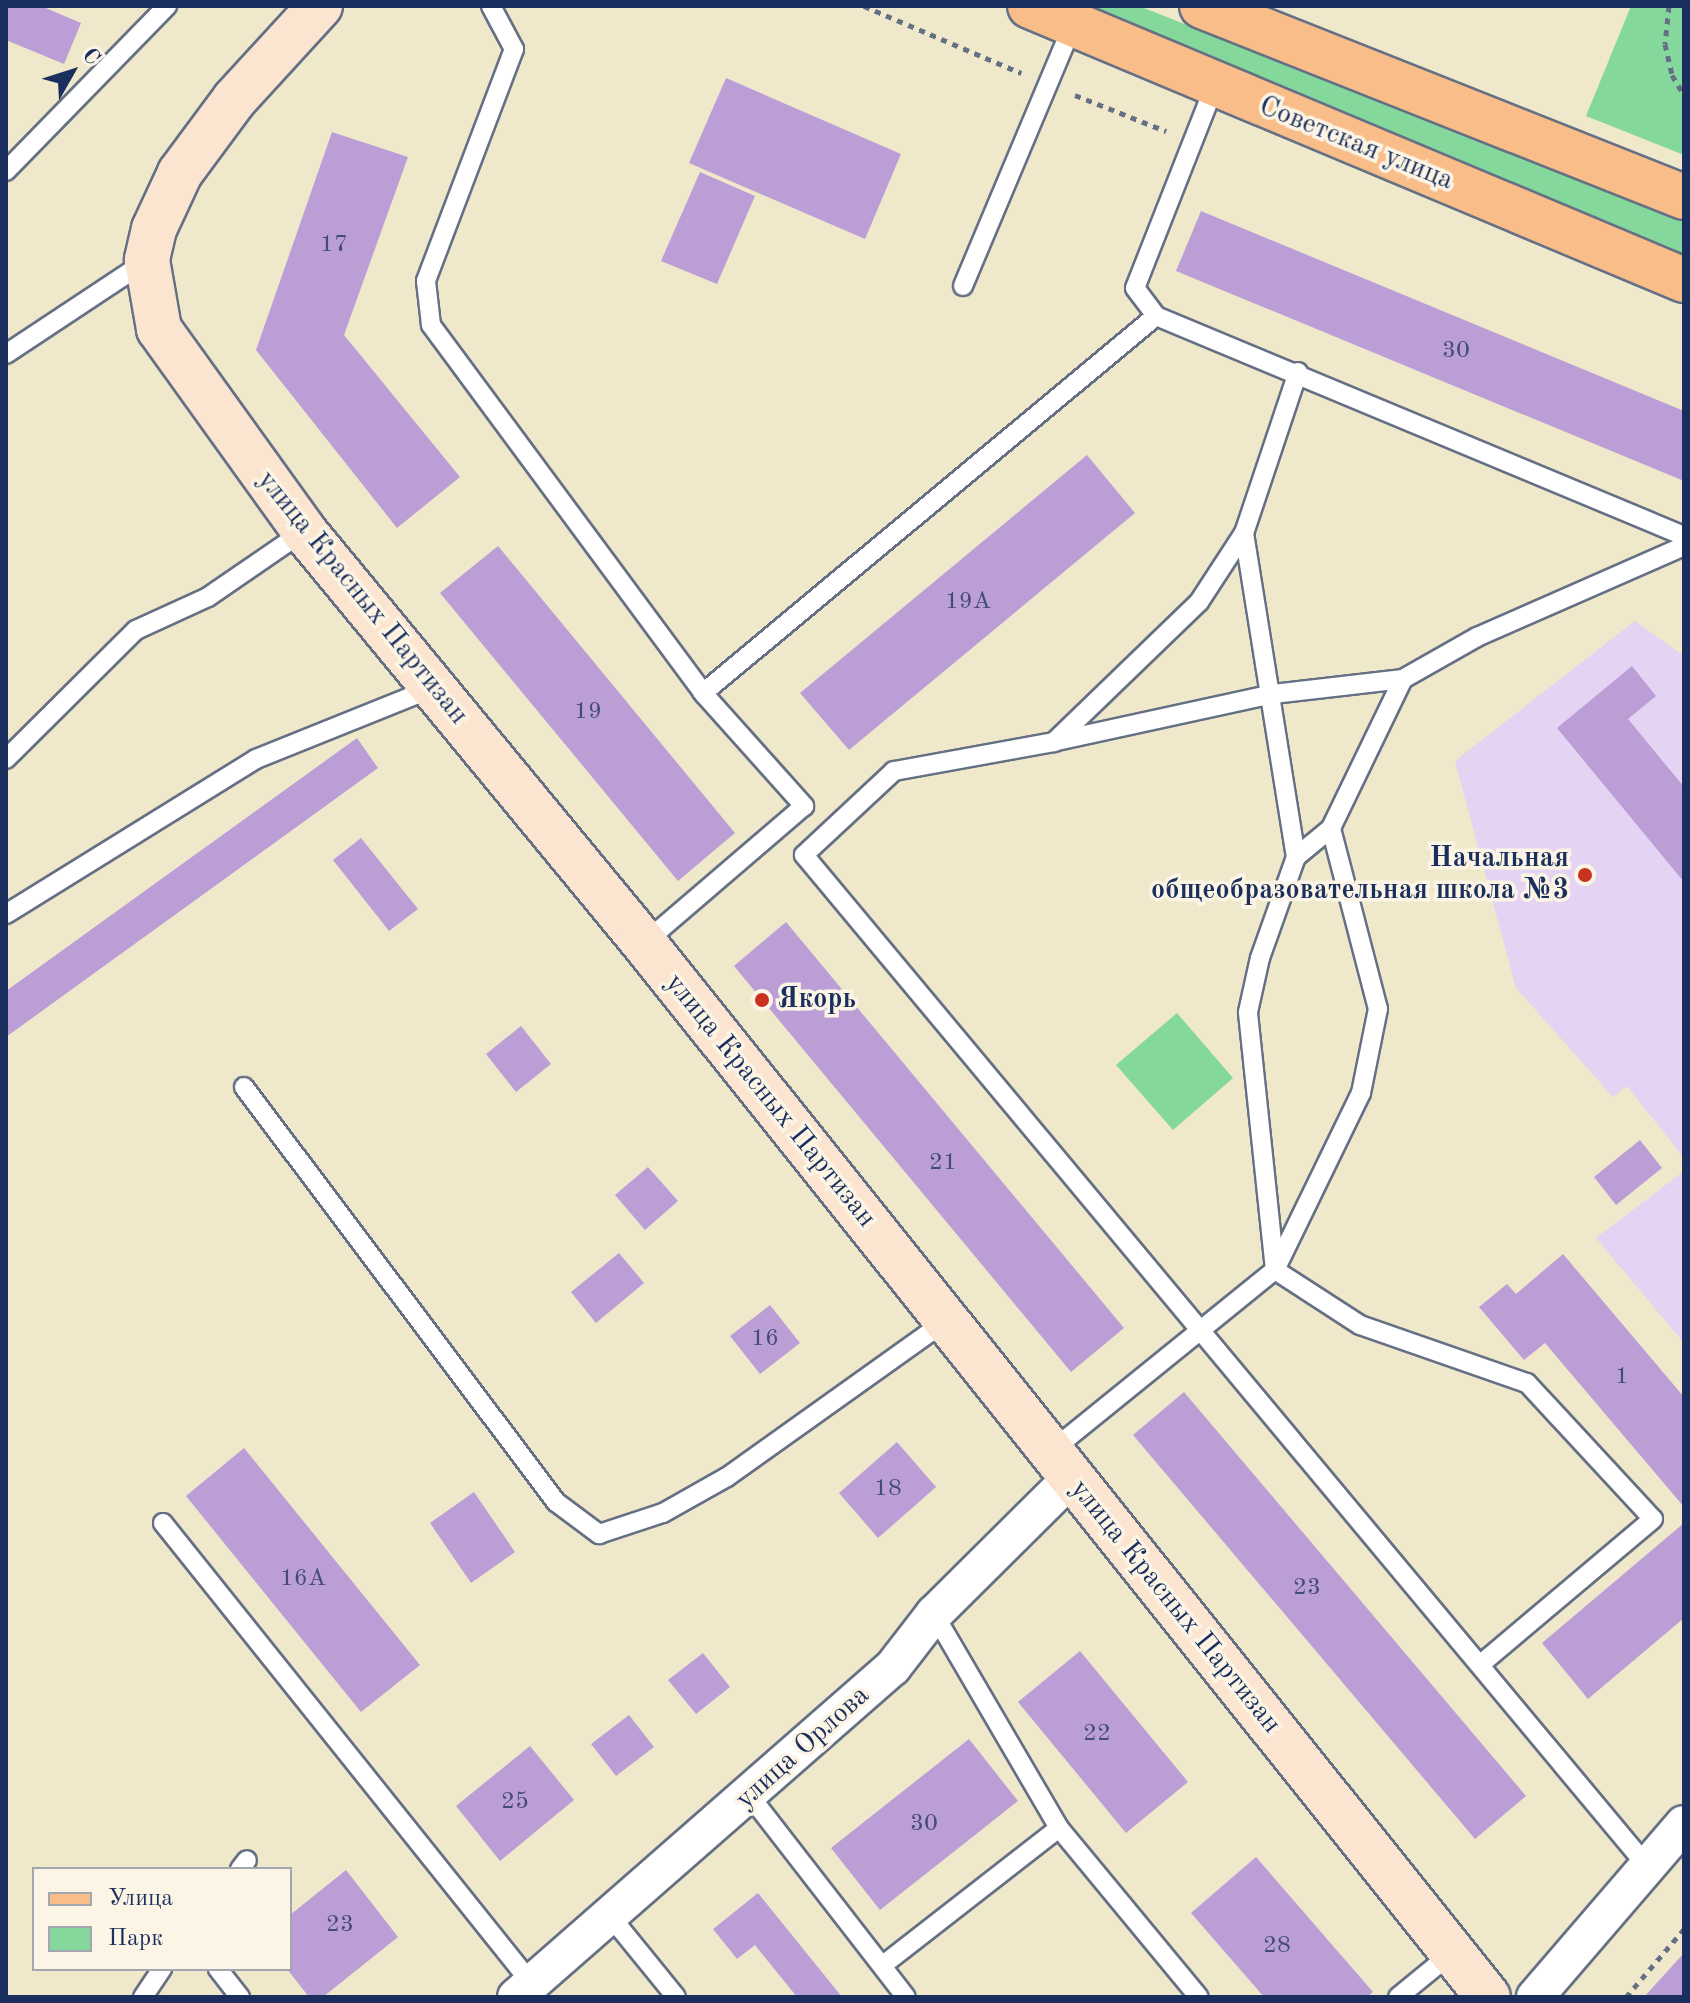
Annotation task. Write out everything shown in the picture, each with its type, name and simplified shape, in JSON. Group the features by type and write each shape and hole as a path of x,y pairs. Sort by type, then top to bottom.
{"main road":[{"name":"улица Красных Партизан","path":"320,6 234,100 180,173 154,229 147,260 159,329 304,531 644,943 1488,1997"},
{"name":"Советская улица","path":"1030,6 1072,27 1684,280"},
{"path":"1202,6 1684,197"}],"street":[{"name":"улица Орлова","path":"524,1990 750,1796 893,1667 1061,1465"},
{"path":"1535,1997 1684,1824"}],"lane":[{"path":"6,171 167,6"},
{"path":"491,6 514,49 426,281 431,325 703,693 804,806 644,943"},
{"path":"963,286 1072,27"},
{"path":"1215,85 1135,288 1156,316 1298,372 1684,536"},
{"path":"6,354 147,260"},
{"path":"703,693 1156,316"},
{"path":"1054,742 1199,602 1244,533 1298,372"},
{"path":"6,759 136,630 208,597 304,531"},
{"path":"1244,533 1273,694 1296,857 1260,958 1248,1012 1275,1270"},
{"path":"1646,1865 1482,1663 1199,1332 804,855 894,771 1054,742 1273,694 1403,679 1477,637 1684,546"},
{"path":"1296,857 1331,828 1403,679"},
{"path":"6,914 256,759 433,688"},
{"path":"1061,1465 1199,1332 1275,1270 1361,1093 1378,1009 1331,828"},
{"path":"244,1087 556,1502 599,1534 663,1513 727,1477 946,1321"},
{"path":"1275,1270 1360,1325 1527,1383 1653,1519 1482,1663"},
{"path":"163,1523 524,1990"},
{"path":"934,1614 1059,1828 1199,1997"},
{"path":"750,1796 906,1997"},
{"path":"883,1965 1059,1828"},
{"path":"611,1917 676,1997"},
{"path":"1398,1997 1452,1953"},
{"path":"143,1997 161,1971"},
{"path":"220,1971 240,1997"}],"path":[{"path":"1669,6 1665,44 1672,75 1684,95"},
{"path":"1626,1997 1684,1929"}],"shaded area":[{"name":"Начальная общеобразовательная школа №3","path":"1635,621 1684,656 1684,1158 1627,1086 1613,1097 1516,988 1455,761"},
{"path":"1684,1171 1684,1343 1596,1238"}],"green space":[{"path":"1097,6 1139,6 1684,221 1684,260 1092,15"},
{"path":"1631,6 1684,6 1684,155 1586,116"},
{"path":"1177,1013 1233,1078 1173,1130 1116,1065"}],"building":[{"path":"6,6 41,6 81,23 64,64 6,40"},
{"path":"726,78 901,154 865,239 689,163"},
{"path":"332,132 408,157 344,335 460,477 397,528 256,350"},
{"path":"700,172 755,196 717,284 661,261"},
{"path":"1201,211 1684,411 1684,481 1176,271"},
{"path":"1087,455 1135,513 849,750 800,693"},
{"path":"498,546 735,833 678,881 440,593"},
{"path":"1632,666 1656,696 1628,719 1684,787 1684,882 1557,728"},
{"path":"357,738 378,768 6,1037 6,991"},
{"path":"361,838 418,909 389,931 333,860"},
{"path":"786,922 1124,1328 1071,1372 734,966"},
{"path":"521,1026 551,1064 516,1092 486,1054"},
{"path":"1640,1140 1662,1168 1616,1205 1594,1177"},
{"path":"648,1167 678,1201 645,1230 615,1195"},
{"path":"619,1253 644,1283 596,1323 571,1292"},
{"path":"1563,1254 1684,1397 1684,1507 1545,1343 1524,1360 1479,1307 1507,1284 1516,1294"},
{"path":"770,1305 800,1343 760,1374 730,1336"},
{"path":"1184,1392 1526,1796 1475,1839 1133,1435"},
{"path":"897,1442 936,1487 878,1538 839,1493"},
{"path":"244,1448 420,1665 361,1712 186,1496"},
{"path":"474,1492 515,1552 471,1583 430,1523"},
{"path":"1684,1523 1684,1618 1588,1699 1542,1643"},
{"path":"1080,1651 1188,1782 1126,1833 1018,1702"},
{"path":"703,1653 730,1687 696,1714 668,1680"},
{"path":"629,1715 654,1747 616,1776 591,1744"},
{"path":"969,1739 1018,1801 880,1910 831,1848"},
{"path":"530,1746 574,1800 500,1861 456,1806"},
{"path":"1256,1857 1373,1992 1367,1997 1264,1997 1191,1913"},
{"path":"346,1870 398,1937 323,1997 309,1997 289,1971 292,1971 292,1913"},
{"path":"758,1893 842,1997 797,1997 755,1945 737,1959 713,1929"},
{"path":"1684,1953 1684,1997 1644,1997"}],"place":[{"name":"Начальная общеобразовательная школа №3","path":"1585,875"},
{"name":"Якорь","path":"762,1000"}]}
